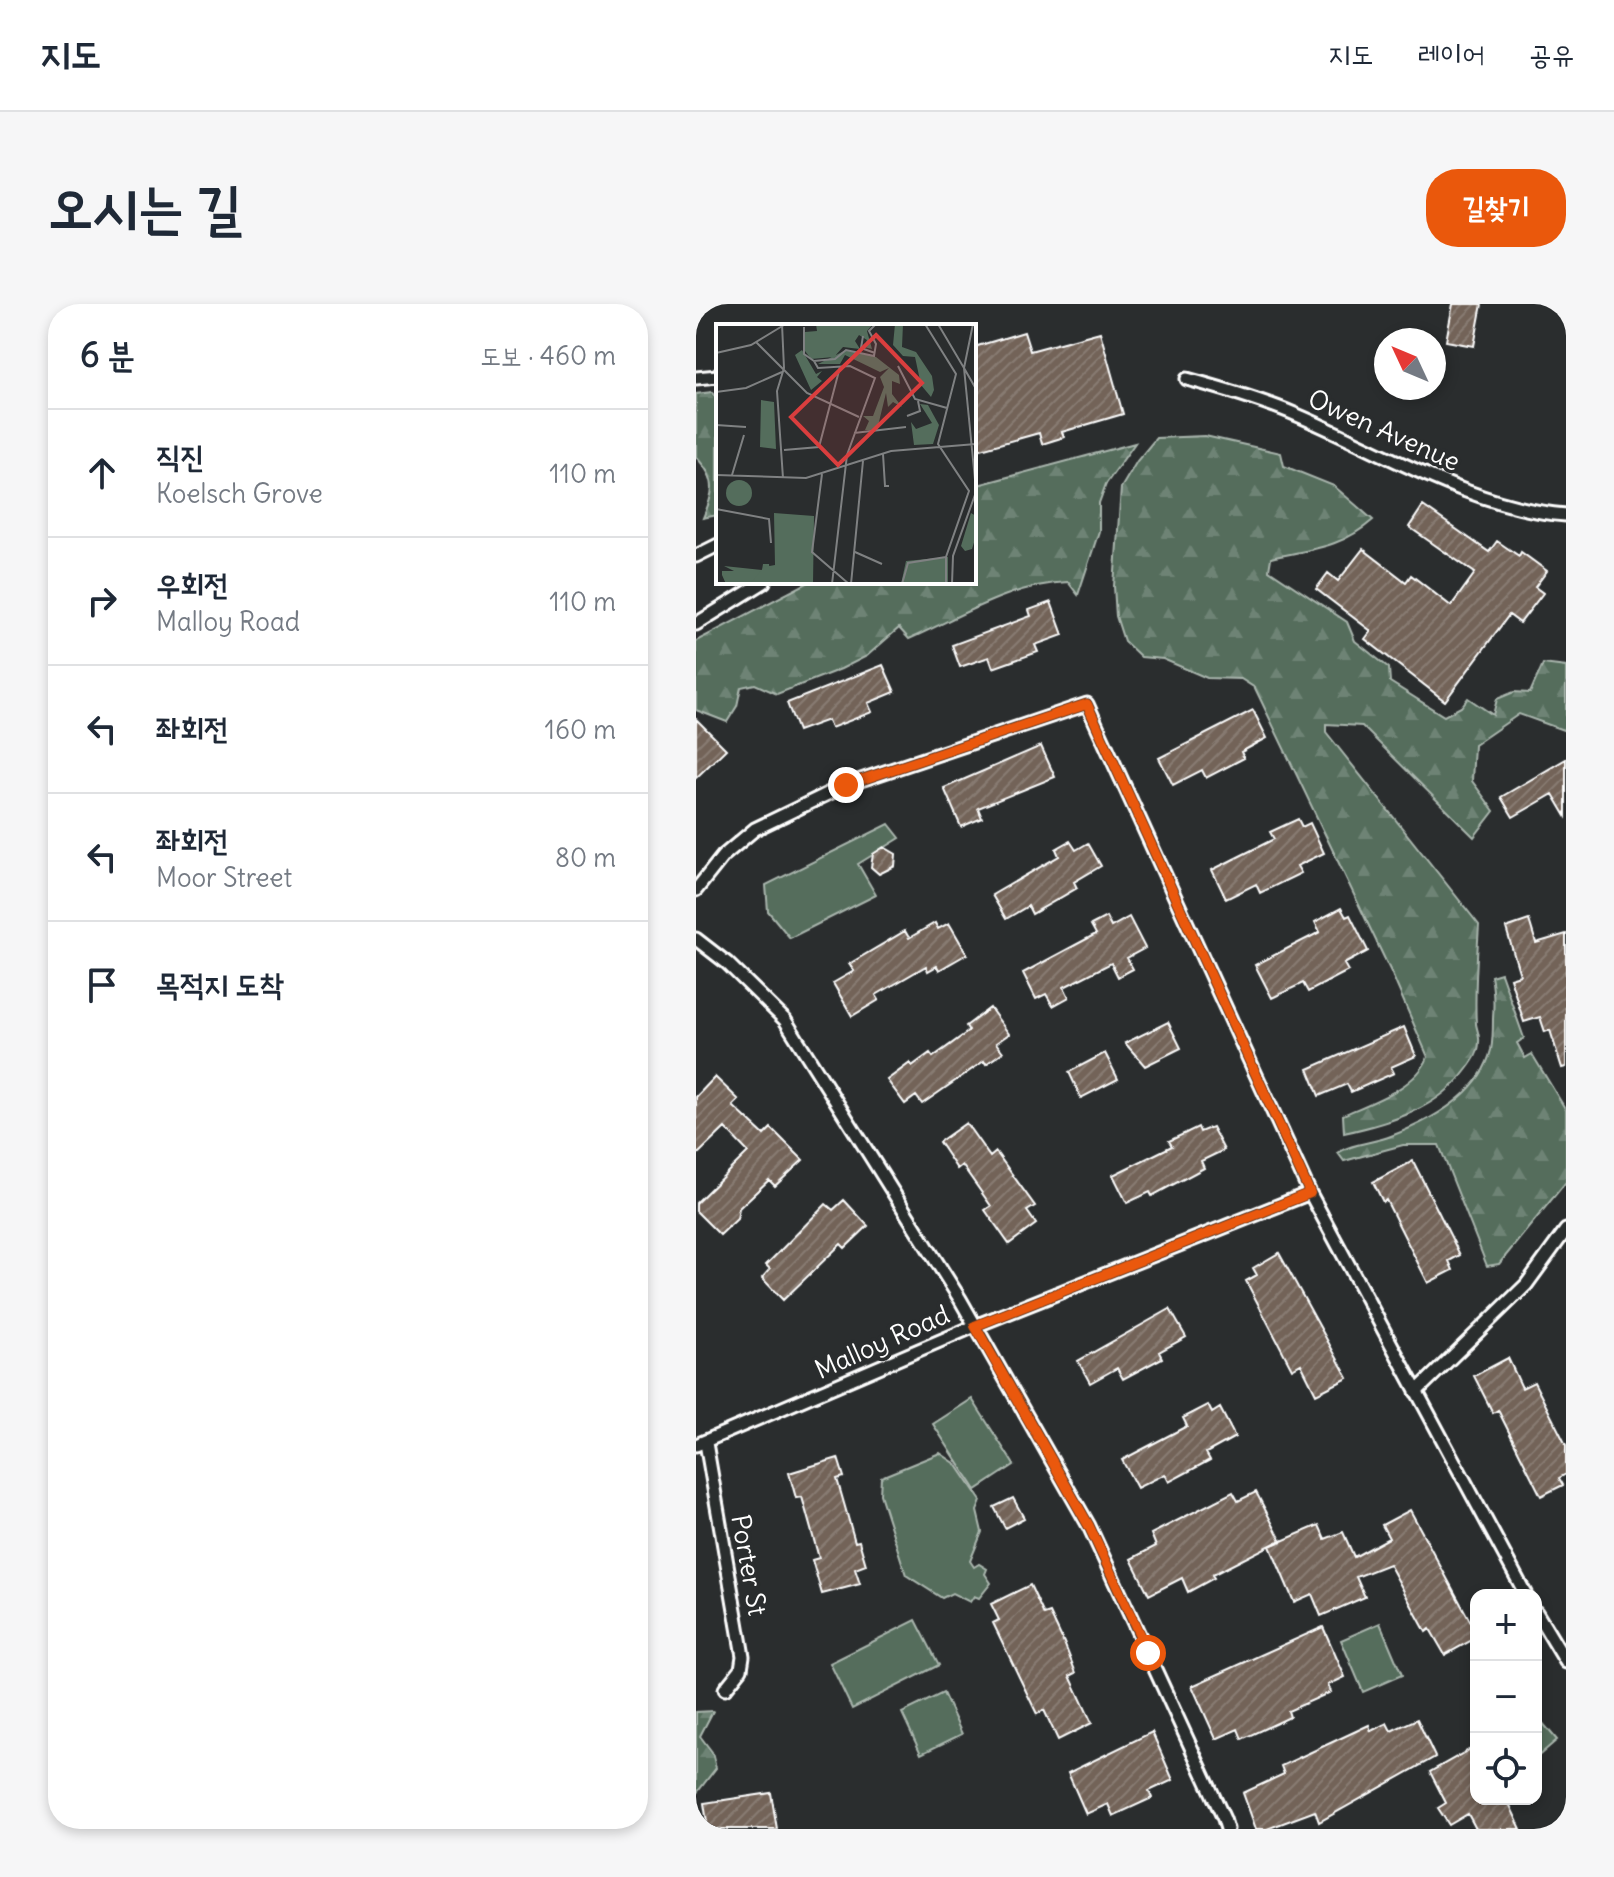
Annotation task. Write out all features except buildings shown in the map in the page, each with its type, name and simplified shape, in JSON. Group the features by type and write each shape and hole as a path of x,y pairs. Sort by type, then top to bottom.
{"lane":[{"path":"696,378 716,376"},
{"name":"Owen Avenue","path":"1187,379 1296,414 1469,492 1566,515"},
{"path":"696,556 716,546"},
{"path":"696,624 761,584"},
{"path":"696,890 723,856 755,829 846,785 1087,704 1310,1193 1523,1589"},
{"path":"696,939 727,963 785,1020 960,1299 1089,1526 1227,1829"},
{"name":"Malloy Road","path":"701,1444 975,1326 1310,1193"},
{"path":"1416,1392 1526,1285 1566,1230"},
{"name":"Porter St","path":"701,1444 743,1656 741,1669 725,1689"},
{"path":"1542,1622 1566,1662"}],"green space":[{"path":"712,392 716,396 716,515 703,518 712,486 708,472 696,457 696,394"},
{"path":"1205,436 1281,453 1284,466 1334,486 1373,520 1337,542 1271,558 1269,570 1347,622 1355,641 1389,668 1390,682 1444,716 1461,707 1468,698 1493,715 1497,699 1514,692 1530,693 1543,664 1566,667 1566,731 1519,714 1474,745 1472,781 1494,811 1474,837 1362,726 1326,724 1326,732 1479,925 1475,999 1479,1040 1473,1060 1455,1083 1427,1104 1395,1119 1344,1133 1343,1115 1403,1086 1422,1068 1428,1057 1391,972 1255,688 1241,679 1207,678 1163,659 1141,657 1124,641 1116,616 1114,586 1121,488 1156,438"},
{"path":"1135,443 1106,484 1099,503 1099,531 1078,595 1068,582 1006,595 909,639 899,628 867,656 777,694 755,684 741,687 737,706 727,722 696,710 696,641 805,584 976,584 976,485"},
{"path":"889,824 900,838 858,864 876,895 790,938 768,911 766,885"},
{"path":"1501,973 1524,1038 1517,1043 1525,1058 1532,1054 1566,1110 1566,1182 1499,1264 1487,1266 1439,1145 1403,1145 1344,1161 1338,1153 1422,1123 1465,1093 1485,1066 1491,1050 1494,1003 1491,976"},
{"path":"972,1399 1014,1465 976,1490 933,1424"},
{"path":"940,1453 956,1464 981,1501 977,1511 982,1532 970,1561 974,1567 979,1564 987,1569 985,1574 991,1583 979,1598 974,1596 970,1602 952,1593 942,1598 906,1575 880,1494 881,1477"},
{"path":"916,1620 939,1665 852,1709 830,1663"},
{"path":"1380,1623 1402,1675 1363,1692 1341,1640"},
{"path":"943,1693 962,1734 921,1754 902,1713"},
{"path":"713,1711 700,1736 712,1752 716,1768 696,1794 696,1712"},
{"path":"1542,1722 1557,1740 1542,1753"}],"route":[{"path":"846,785 1087,704 1310,1193 975,1326 1089,1526 1148,1653"}]}
